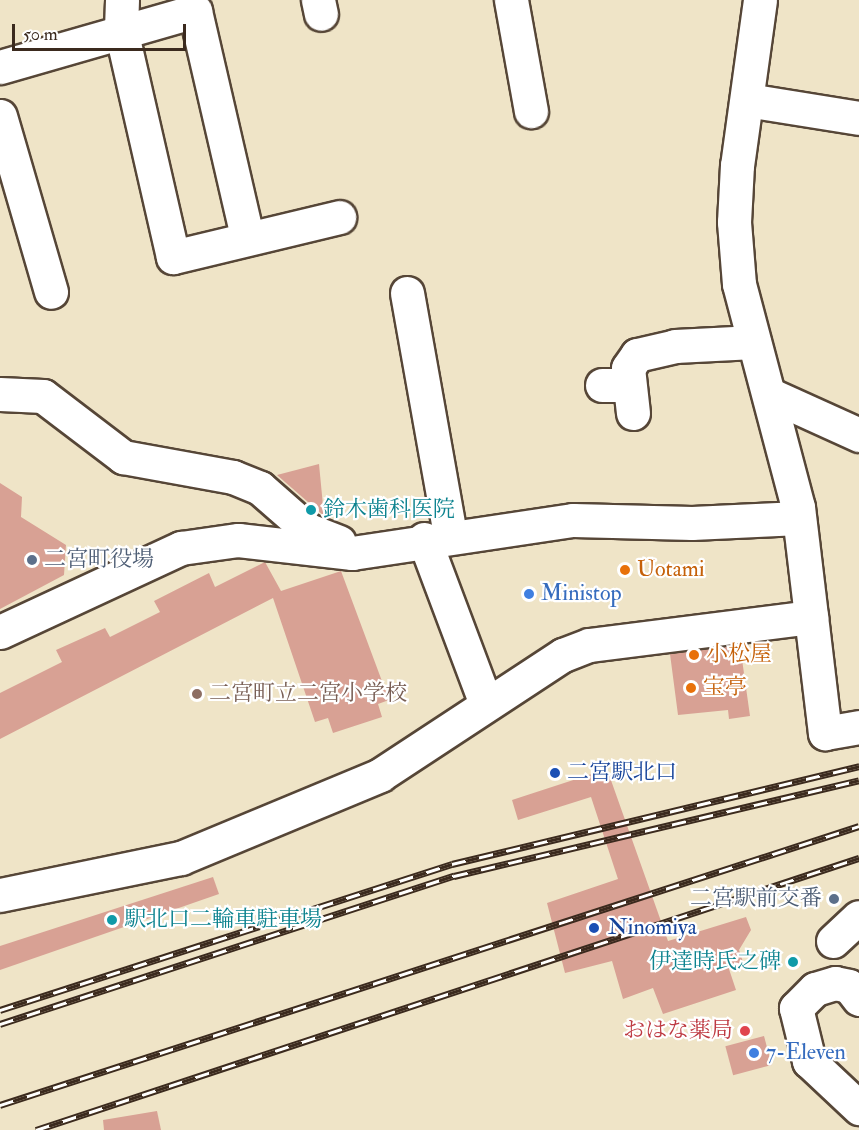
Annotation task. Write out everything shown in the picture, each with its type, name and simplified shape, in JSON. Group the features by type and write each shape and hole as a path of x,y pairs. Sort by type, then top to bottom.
{"street":[{"path":"511,0 531,111"},
{"path":"760,0 734,222 739,284 771,395 800,518 825,733 859,727"},
{"path":"0,67 122,15 195,11 247,236"},
{"path":"122,15 173,257 247,236 290,233 339,217"},
{"path":"747,100 859,118"},
{"path":"0,116 51,292"},
{"path":"407,293 437,537 486,704"},
{"path":"621,394 628,368 637,355 675,346 754,342"},
{"path":"0,394 43,396 123,456 233,477 260,488 308,530 330,533 352,553"},
{"path":"771,395 859,435"},
{"path":"0,632 181,548 238,540 352,553 437,537 573,520 692,523 800,518"},
{"path":"0,896 181,858 380,775 414,757 486,704 589,645 811,617"},
{"path":"856,983 815,988 796,1008 809,1061 859,1108"},
{"path":"828,1079 859,1092"}],"building":[{"name":"鈴木歯科医院","path":"319,464 324,516 277,475"},
{"name":"二宮町役場","path":"0,483 22,497 21,517 66,545 64,575 0,609"},
{"path":"265,562 281,591 341,571 389,700 378,704 382,717 333,733 328,718 315,722 273,598 0,739 0,693 62,662 56,650 105,628 110,637 160,612 154,601 209,573 215,587"},
{"path":"740,645 750,716 729,719 728,710 678,715 670,654"},
{"path":"607,769 668,941 746,917 751,930 739,950 743,962 729,969 736,990 663,1014 653,988 623,999 612,961 565,973 547,903 618,879 591,797 518,820 512,800"},
{"name":"駅北口二輪車駐車場","path":"213,877 219,894 0,970 0,946"},
{"path":"764,1036 772,1065 733,1075 725,1046"},
{"path":"157,1111 161,1130 104,1130 103,1120"}],"railway":[{"path":"0,1010 452,864 859,766"},
{"path":"0,1024 454,876 859,780"},
{"path":"0,1105 859,826"},
{"path":"36,1130 859,858"}],"place":[{"name":"鈴木歯科医院","path":"311,510"},
{"name":"二宮町役場","path":"32,560"},
{"name":"Uotami","path":"625,570"},
{"name":"Ministop","path":"529,594"},
{"name":"小松屋","path":"694,655"},
{"name":"宝亭","path":"691,688"},
{"name":"二宮町立二宮小学校","path":"197,694"},
{"name":"二宮駅北口","path":"555,773"},
{"name":"二宮駅前交番","path":"834,899"},
{"name":"駅北口二輪車駐車場","path":"112,920"},
{"name":"Ninomiya","path":"594,928"},
{"name":"伊達時氏之碑","path":"793,962"},
{"name":"おはな薬局","path":"745,1031"},
{"name":"7-Eleven","path":"754,1053"}]}
